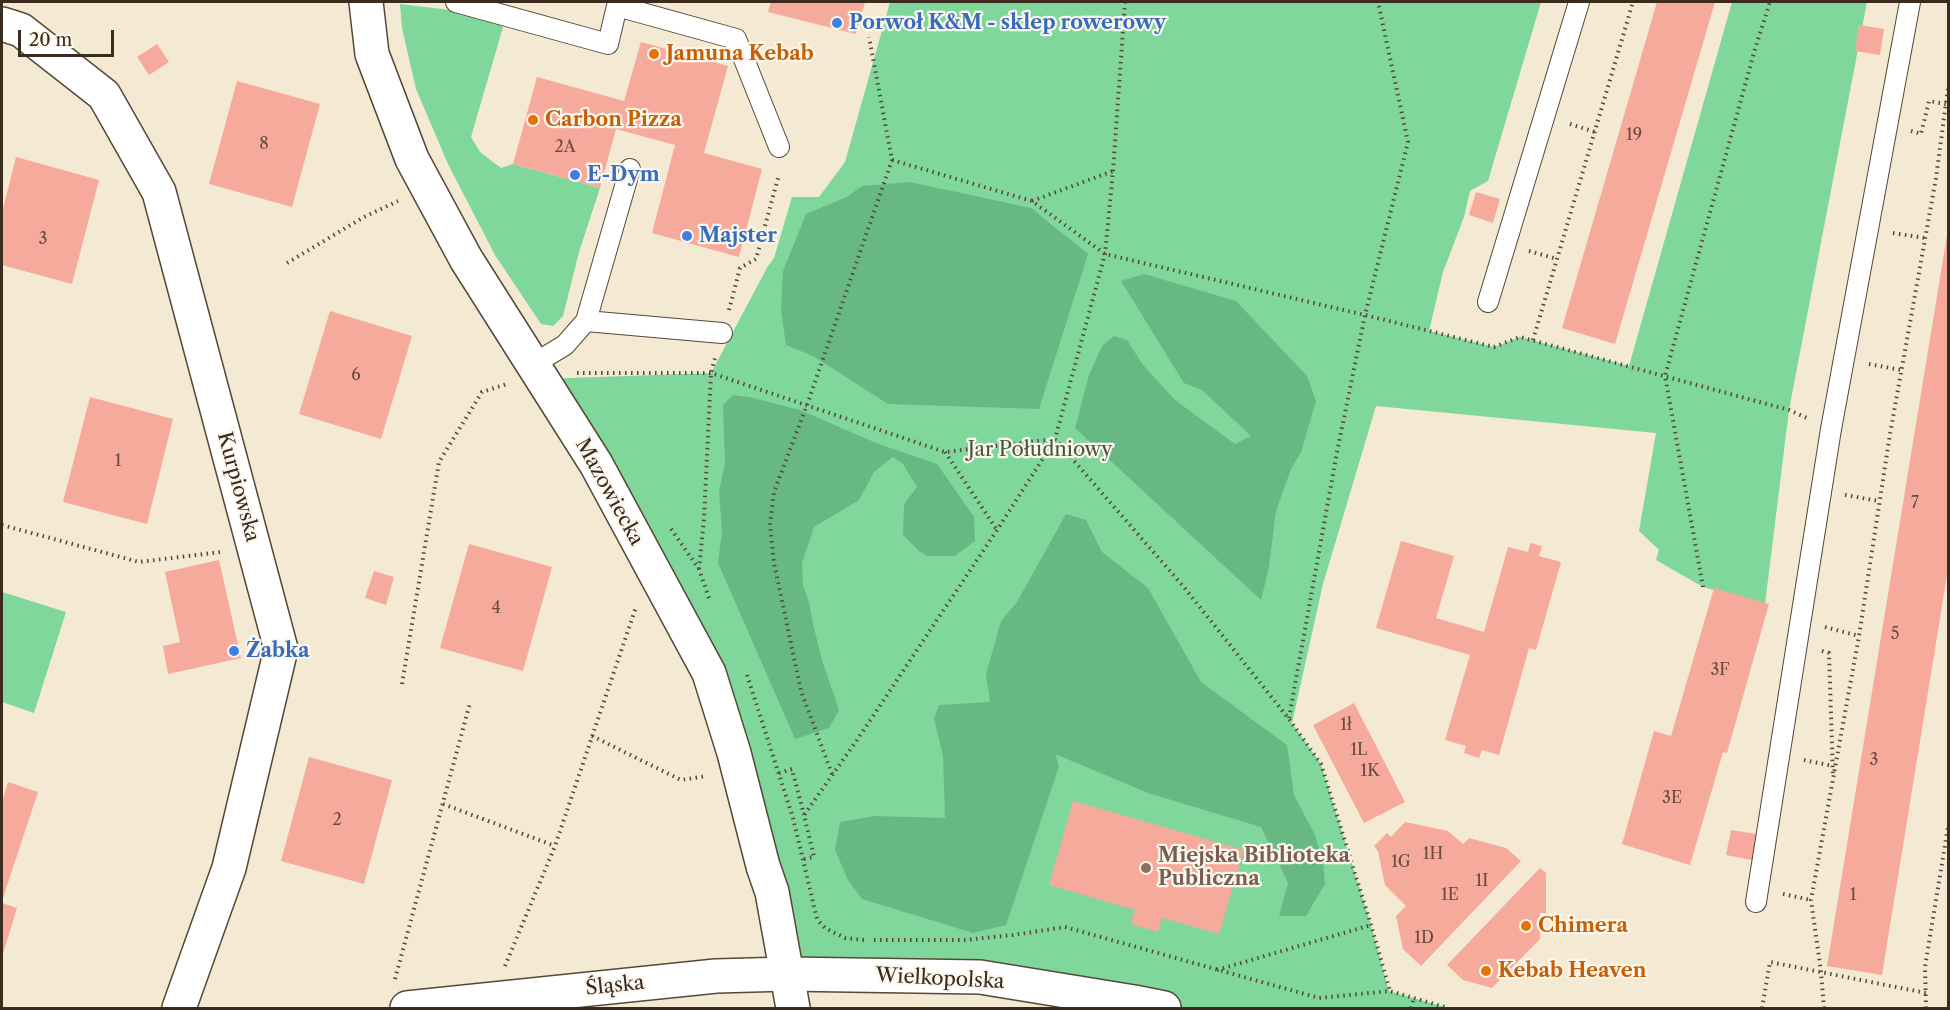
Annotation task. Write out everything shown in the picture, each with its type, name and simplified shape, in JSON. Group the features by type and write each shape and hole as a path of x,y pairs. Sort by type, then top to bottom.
{"street":[{"name":"Mazowiecka","path":"366,2 372,54 412,159 466,259 523,373 596,464 709,673 734,753 763,866 772,892 793,1008"},
{"name":"Kurpiowska","path":"2,24 21,30 104,95 159,192 282,649 229,868 179,1008"},
{"name":"Śląska","path":"400,998 490,1000 716,976 787,974"},
{"name":"Wielkopolska","path":"787,974 980,977 1164,1008"}],"lane":[{"path":"456,2 608,44 617,6 735,39 779,147"},
{"path":"1488,302 1579,2"},
{"path":"1756,902 1831,429 1910,2"},
{"path":"523,373 565,345 586,321 630,169"},
{"path":"586,321 722,333"}],"path":[{"path":"804,815 861,734 1055,439 1105,254 1125,2"},
{"path":"1533,340 1633,2"},
{"path":"1703,587 1665,376 1770,2"},
{"path":"1289,719 1337,452 1365,315 1408,142 1379,3"},
{"path":"832,774 801,691 774,563 770,525 774,492 807,405 892,160 869,37"},
{"path":"1824,1008 1811,900 1859,636 1901,370 1936,178 1948,88"},
{"path":"1887,125 1921,134 1929,101 1946,104"},
{"path":"892,160 1032,201 1105,254 1494,347 1520,337 1533,340 1789,410 1831,429"},
{"path":"1032,201 1113,171"},
{"path":"699,569 711,373 740,268 756,259 778,178"},
{"path":"288,263 364,217 404,199"},
{"path":"1844,359 1901,370"},
{"path":"402,684 439,462 482,392 523,373"},
{"path":"571,381 575,373 711,373 945,452 1055,439"},
{"path":"1055,439 1183,586 1289,719 1321,764 1390,991"},
{"path":"945,452 997,530"},
{"path":"1821,491 1880,501"},
{"path":"665,520 699,569 710,602"},
{"path":"2,525 139,562 254,547"},
{"path":"490,1000 555,846 640,597"},
{"path":"1828,628 1859,636"},
{"path":"1797,645 1829,653 1833,786"},
{"path":"744,670 779,773 818,919 825,928 845,938 964,940 1065,927 1319,998 1390,991 1448,1008"},
{"path":"400,998 443,804 470,703"},
{"path":"592,736 681,780 714,774"},
{"path":"779,773 792,769 814,857 804,860"},
{"path":"443,804 555,846"},
{"path":"1926,1008 1925,967 1948,827"},
{"path":"1216,970 1371,925"},
{"path":"1762,1008 1770,962 1926,993"},
{"path":"1411,1008 1414,998"}],"green space":[{"name":"Jar Południowy","path":"890,2 1541,2 1488,181 1470,191 1464,217 1443,272 1429,331 1494,347 1520,337 1629,366 1732,2 1867,2 1789,410 1765,604 1703,587 1656,560 1659,550 1639,531 1656,433 1376,406 1323,584 1292,723 1321,764 1389,991 1448,1008 1164,1008 787,974 734,753 542,379 711,373 774,258 792,197 819,197 845,162"},
{"path":"400,4 483,14 503,27 471,137 480,152 501,168 513,164 600,188 579,252 563,316 553,326 541,324 495,255 448,164 416,89 402,28"},
{"path":"910,182 1031,208 1088,254 1039,409 888,404 813,356 786,345 781,310 783,271 806,214 847,197 862,186"},
{"path":"1144,274 1236,301 1307,376 1316,401 1301,452 1291,469 1276,511 1269,567 1261,600 1075,428 1089,375 1102,346 1114,336 1127,340 1143,365 1175,400 1235,444 1251,436 1202,390 1184,383 1121,281"},
{"path":"733,395 800,410 876,443 937,464 974,517 975,541 955,556 927,556 919,551 903,535 904,504 917,487 903,464 893,457 874,472 859,500 814,527 802,563 803,585 822,660 839,710 829,728 795,739 718,563 722,531 719,491 725,464 723,405"},
{"path":"1066,514 1086,520 1102,552 1148,588 1201,682 1287,745 1294,795 1315,835 1323,862 1325,884 1306,916 1279,916 1288,883 1261,827 1148,793 1055,754 1059,766 1006,925 973,933 862,899 848,880 835,850 840,822 874,816 945,818 943,756 934,719 939,705 990,702 986,674 1001,621 1017,602"},
{"path":"2,592 66,612 34,713 2,702"}],"building":[{"path":"771,2 865,2 856,34 768,12"},
{"path":"1657,2 1715,2 1615,344 1562,328"},
{"path":"1859,25 1884,29 1880,55 1855,51"},
{"path":"641,42 728,66 704,153 762,169 739,257 652,233 675,145 616,129 600,188 513,164 537,77 624,101"},
{"path":"157,44 169,62 149,75 137,57"},
{"path":"237,81 320,104 292,207 209,184"},
{"path":"16,157 99,180 72,284 2,265 2,213"},
{"path":"1476,192 1500,199 1493,223 1469,215"},
{"path":"1947,235 1948,569 1882,975 1827,966"},
{"path":"330,311 412,336 381,439 299,414"},
{"path":"90,397 173,419 147,524 63,502"},
{"path":"1401,541 1454,556 1436,618 1484,632 1508,547 1528,552 1530,543 1542,546 1539,556 1561,562 1536,650 1529,648 1499,755 1482,750 1479,758 1464,753 1466,746 1445,740 1470,655 1376,628"},
{"path":"469,544 552,567 523,671 440,648"},
{"path":"219,560 241,658 168,674 163,646 180,642 165,572"},
{"path":"374,571 394,577 386,605 365,598"},
{"path":"1714,588 1769,604 1727,753 1723,752 1690,865 1622,844 1654,731 1671,736"},
{"path":"1354,703 1405,802 1364,823 1313,725"},
{"path":"309,757 392,780 364,884 281,861"},
{"path":"8,782 38,792 2,901 2,802"},
{"name":"Miejska Biblioteka Publiczna","path":"1073,801 1244,850 1219,934 1162,918 1158,932 1131,924 1135,910 1049,885"},
{"path":"1405,822 1448,831 1463,844 1469,838 1506,848 1521,861 1421,966 1403,949 1396,916 1406,906 1385,885 1378,851 1374,846 1387,833 1391,837"},
{"path":"1731,830 1756,834 1752,860 1726,855"},
{"path":"1540,868 1546,873 1546,913 1540,913 1540,939 1492,988 1463,980 1447,965"},
{"path":"2,903 17,908 2,957"}],"place":[{"name":"Porwoł K&M - sklep rowerowy","path":"837,23"},
{"name":"Jamuna Kebab","path":"654,54"},
{"name":"Carbon Pizza","path":"533,120"},
{"name":"E-Dym","path":"575,175"},
{"name":"Majster","path":"687,236"},
{"name":"Żabka","path":"234,651"},
{"name":"Miejska Biblioteka Publiczna","path":"1146,868"},
{"name":"Chimera","path":"1526,926"},
{"name":"Kebab Heaven","path":"1486,971"}]}
